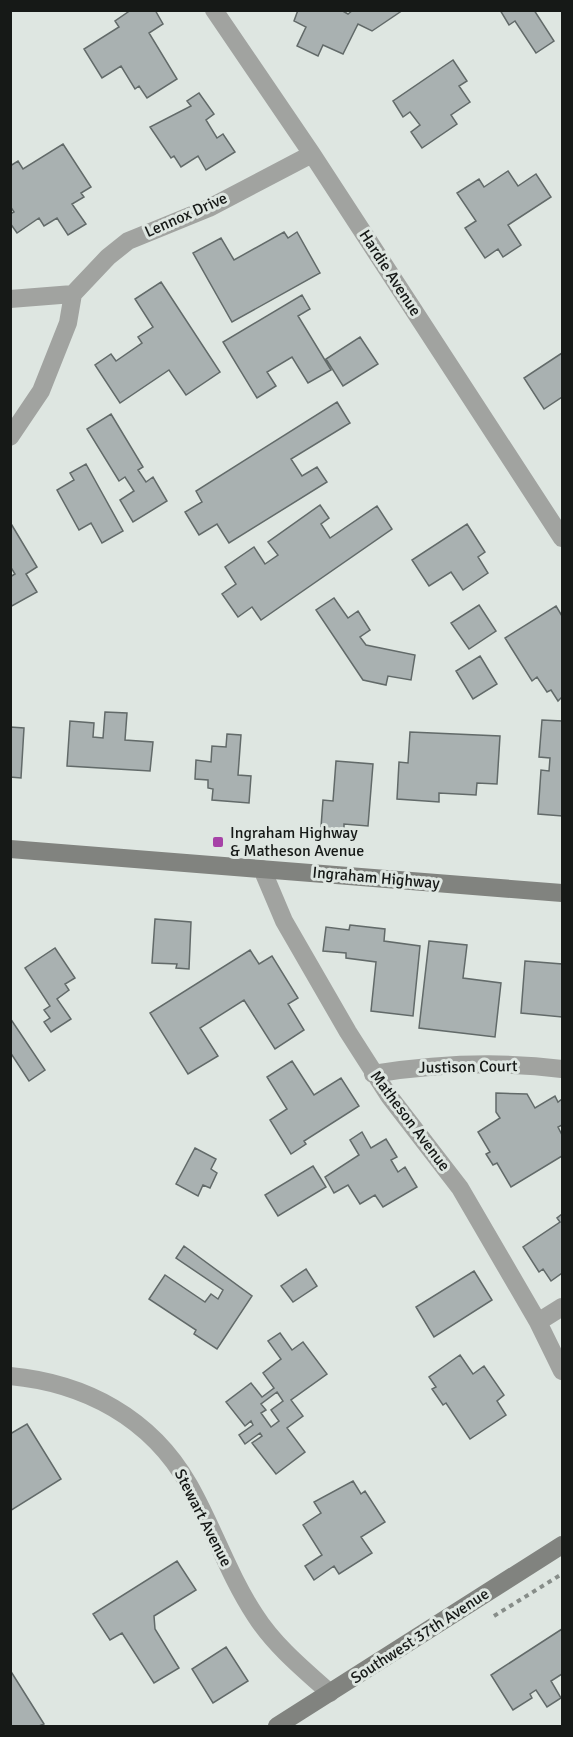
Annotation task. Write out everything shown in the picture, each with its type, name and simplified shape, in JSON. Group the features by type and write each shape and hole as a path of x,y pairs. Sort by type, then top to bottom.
{"main road":[{"name":"Ingraham Highway","path":"10,849 562,893"},
{"name":"Southwest 37th Avenue","path":"277,1726 562,1545"}],"street":[{"name":"Hardie Avenue","path":"214,10 312,154 562,538"},
{"name":"Lennox Drive","path":"73,294 108,256 128,242 209,208 312,154"},
{"path":"10,298 73,294 68,323 41,391 10,437"},
{"name":"Matheson Avenue","path":"262,869 284,921 374,1074 460,1188 538,1322 562,1371"},
{"name":"Justison Court","path":"374,1074 404,1069 490,1065 562,1069"},
{"path":"538,1322 562,1307"},
{"name":"Stewart Avenue","path":"10,1376 40,1379 97,1397 151,1435 164,1448 189,1485 229,1569 261,1623 286,1653 330,1693"}],"building":[{"path":"131,10 155,10 163,24 149,33 177,79 147,98 139,86 135,89 121,66 102,78 84,49 119,27 115,21"},
{"path":"298,10 341,10 348,14 353,10 403,10 372,31 358,24 343,54 323,45 318,56 297,46 306,27 294,21"},
{"path":"500,10 534,10 554,41 536,53 515,21 509,25"},
{"path":"453,60 467,81 459,86 470,102 451,115 457,124 422,148 411,132 420,125 410,112 403,117 393,101"},
{"path":"199,93 214,114 206,120 217,138 223,134 235,152 206,170 198,156 181,167 174,156 171,158 150,127 191,106 187,101"},
{"path":"63,144 91,187 81,193 84,197 72,204 86,224 68,235 57,218 44,226 39,218 17,233 10,223 10,214 14,212 10,206 10,166 18,161 23,169"},
{"path":"508,171 518,186 536,174 551,197 508,225 521,245 503,257 498,249 485,258 465,228 476,221 457,193 479,179 484,187"},
{"path":"284,232 288,238 297,232 320,273 232,322 193,253 221,238 234,260"},
{"path":"161,282 220,372 186,395 169,370 120,403 95,365 111,354 116,361 142,343 138,337 153,327 135,299"},
{"path":"302,295 310,309 298,316 331,370 308,383 292,357 267,372 276,386 257,398 223,342"},
{"path":"360,337 378,364 343,386 326,359"},
{"path":"562,353 562,397 544,409 524,378"},
{"path":"337,402 350,423 291,459 302,476 317,467 327,482 229,543 217,524 199,535 185,512 202,502 196,491"},
{"path":"111,414 143,467 138,470 146,482 153,477 167,501 133,522 120,500 134,491 125,477 119,481 87,429"},
{"path":"86,464 123,531 102,543 91,523 79,530 57,490 74,480 70,473"},
{"path":"320,505 329,518 321,524 330,538 377,506 392,529 261,620 252,607 238,617 222,594 236,584 225,567 254,547 265,564 278,555 268,542"},
{"path":"10,522 37,567 26,574 37,592 10,607 10,577 15,574 10,566"},
{"path":"467,524 485,552 478,557 488,573 463,590 451,572 429,586 412,560"},
{"path":"334,598 348,618 358,611 370,630 360,637 366,645 415,655 411,680 388,676 386,685 363,680 316,610"},
{"path":"479,605 496,631 469,649 451,623"},
{"path":"556,606 562,616 562,697 558,701 551,690 547,692 537,677 532,681 505,638"},
{"path":"480,656 497,684 473,699 456,671"},
{"path":"105,712 127,713 125,740 153,742 150,771 67,766 70,721 94,723 93,737 103,738"},
{"path":"542,720 562,721 562,816 538,814 541,770 549,771 550,758 539,757"},
{"path":"10,727 24,728 21,778 10,777"},
{"path":"410,732 500,736 497,784 477,783 476,795 439,793 439,802 397,799 399,762 408,763"},
{"path":"227,734 241,735 238,775 251,776 249,803 212,800 213,789 208,788 208,780 195,779 196,760 211,762 212,746 226,747"},
{"path":"336,761 373,764 368,826 344,824 344,829 321,827 323,800 333,801"},
{"path":"155,919 191,922 189,969 176,968 177,964 152,963"},
{"path":"350,925 385,929 384,941 420,946 413,1016 371,1011 376,962 346,958 346,953 323,951 326,927 349,930"},
{"path":"429,941 467,945 463,978 501,983 495,1037 419,1028"},
{"path":"55,948 75,978 65,984 69,990 57,999 71,1019 51,1032 44,1022 50,1018 44,1010 50,1006 25,968"},
{"path":"250,950 259,964 272,956 298,998 288,1004 304,1030 275,1049 244,1000 200,1028 218,1056 188,1074 150,1013"},
{"path":"525,961 562,964 562,1017 521,1013"},
{"path":"10,1018 45,1070 29,1081 10,1052"},
{"path":"292,1061 314,1095 341,1078 359,1106 304,1141 306,1144 291,1154 270,1120 287,1109 267,1077"},
{"path":"496,1093 527,1094 535,1108 555,1096 558,1102 562,1099 562,1125 558,1127 562,1135 562,1156 511,1187 497,1163 493,1165 486,1154 490,1152 478,1132 500,1118 496,1112"},
{"path":"362,1132 371,1148 386,1139 397,1157 391,1160 398,1172 405,1167 417,1187 383,1207 375,1195 360,1204 348,1185 334,1193 325,1177 359,1155 350,1140"},
{"path":"195,1148 216,1159 211,1169 217,1173 210,1188 203,1185 198,1196 176,1184"},
{"path":"313,1166 326,1187 278,1216 265,1195"},
{"path":"562,1214 562,1273 551,1281 543,1269 539,1272 523,1247 560,1222 557,1218"},
{"path":"184,1246 252,1296 217,1349 194,1334 196,1330 149,1299 165,1275 205,1302 211,1294 218,1299 223,1290 176,1258"},
{"path":"306,1269 317,1286 293,1302 281,1286"},
{"path":"474,1271 492,1300 434,1337 416,1307"},
{"path":"280,1333 292,1350 303,1342 327,1374 291,1400 303,1416 287,1428 305,1452 276,1474 252,1443 262,1436 260,1433 245,1444 239,1435 253,1425 251,1421 245,1426 226,1402 251,1383 262,1397 274,1388 263,1373 281,1359 268,1341","holes":["277,1392 283,1401 271,1410 279,1421 271,1427 261,1413 266,1410 261,1404"]},
{"path":"460,1355 473,1374 484,1366 504,1395 497,1401 506,1415 470,1439 446,1403 443,1405 432,1389 436,1387 429,1377"},
{"path":"27,1424 61,1479 10,1511 10,1434"},
{"path":"353,1481 361,1494 365,1491 385,1522 361,1537 372,1553 339,1574 334,1566 314,1580 305,1566 322,1555 303,1525 321,1513 314,1502"},
{"path":"177,1561 196,1590 154,1616 155,1629 179,1668 154,1683 122,1633 110,1640 93,1614"},
{"path":"562,1629 562,1674 551,1681 561,1698 547,1707 536,1690 530,1694 532,1698 513,1710 491,1675"},
{"path":"226,1647 248,1681 213,1703 192,1669"},
{"path":"10,1670 44,1724 10,1726"}],"place":[{"name":"Ingraham Highway & Matheson Avenue","path":"218,842"}]}
